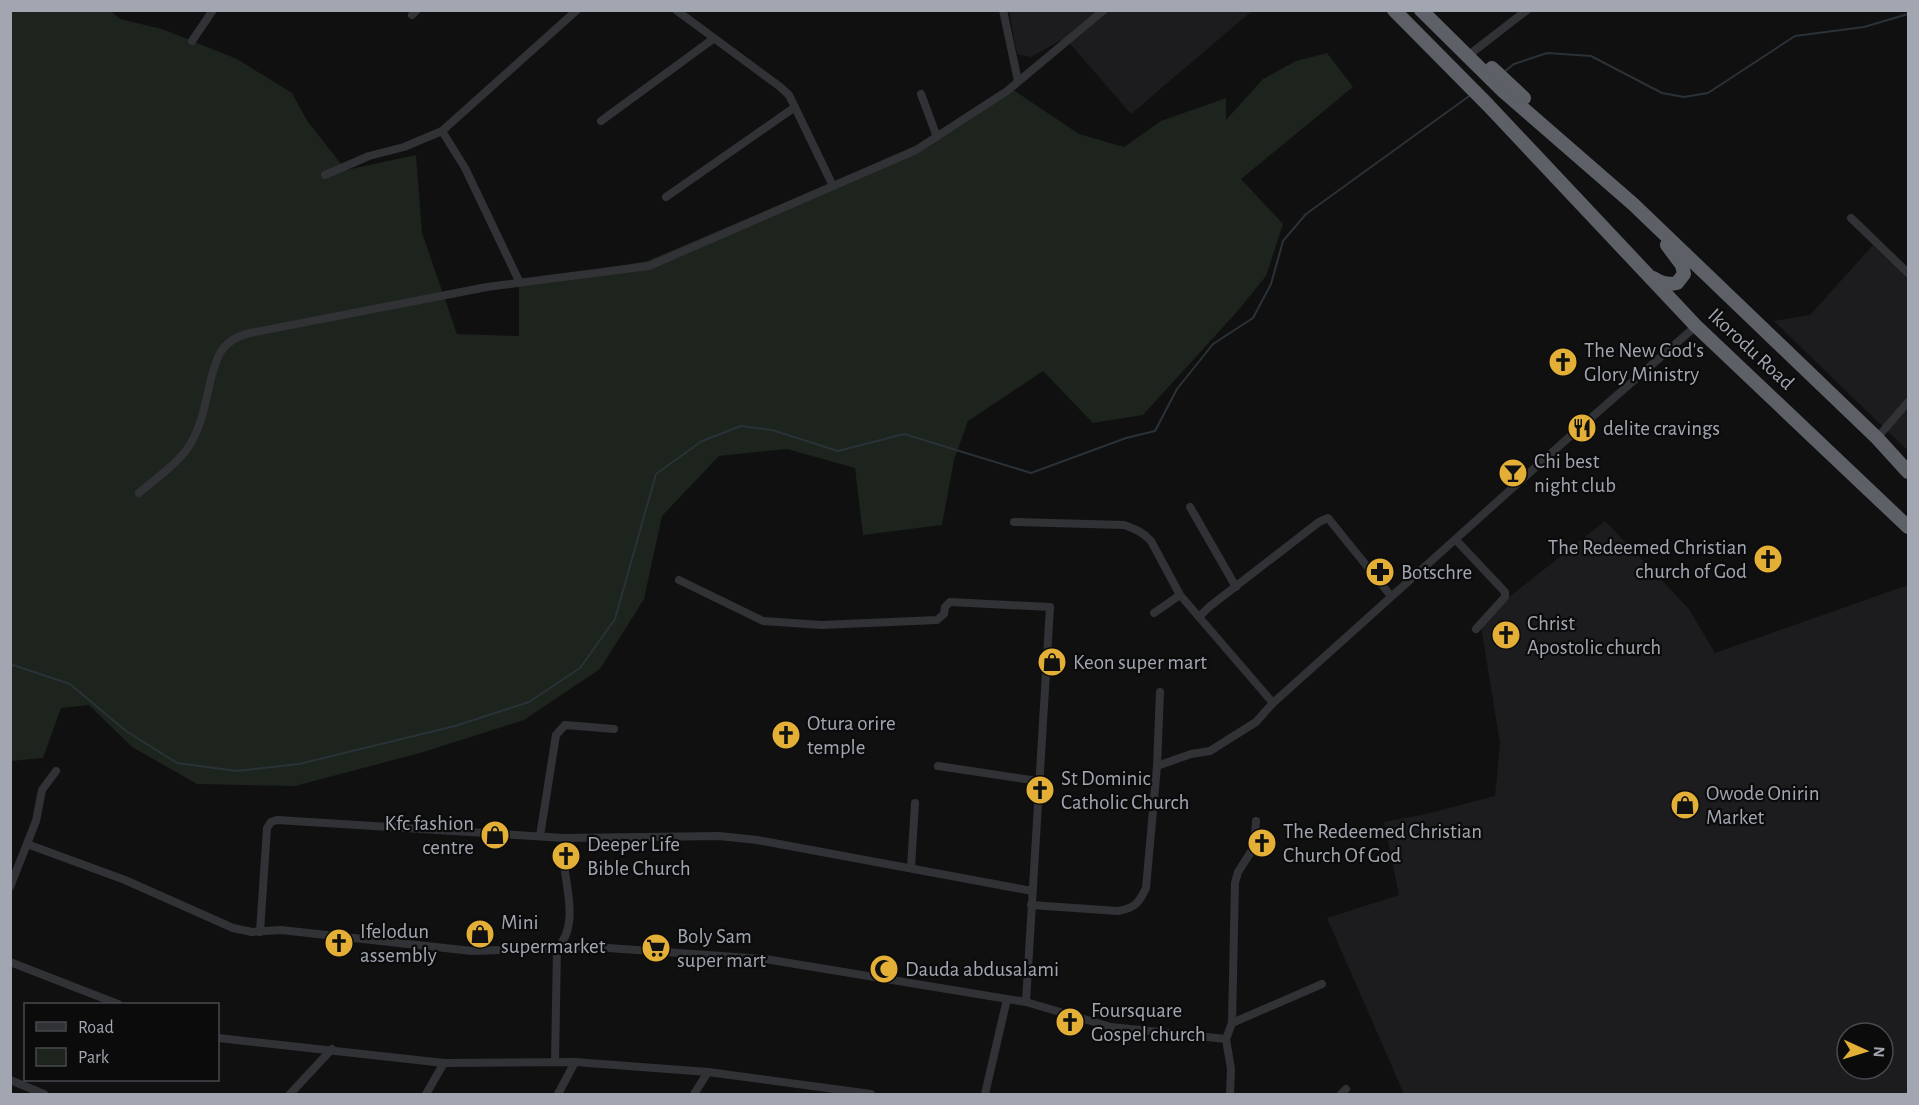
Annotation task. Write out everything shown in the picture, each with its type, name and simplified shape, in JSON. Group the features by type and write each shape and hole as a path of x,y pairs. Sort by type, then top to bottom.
{"highway":[{"name":"Ikorodu Road","path":"1385,10 1572,194 1696,327 1908,527"},
{"name":"Ikorodu Road","path":"1395,10 1460,82"},
{"name":"Ikorodu Road","path":"1421,10 1633,204 1877,438 1908,472"},
{"name":"Ikorodu Road","path":"1431,10 1474,51 1481,64"},
{"path":"1633,204 1672,251 1682,265 1684,274 1677,283 1672,284 1662,283 1648,275"}],"street":[{"path":"192,41 213,10"},
{"path":"325,175 369,156 404,147 442,131 577,10"},
{"path":"676,10 789,95 833,186"},
{"path":"1003,10 1018,81"},
{"path":"139,493 174,462 191,442 204,414 220,352 236,337 487,287 634,270 649,266 916,150 1007,91 1104,10"},
{"path":"1474,51 1527,10"},
{"path":"601,122 713,39"},
{"path":"921,94 937,137"},
{"path":"666,197 795,107"},
{"path":"442,131 465,168 520,283"},
{"path":"1851,218 1908,273"},
{"path":"1157,766 1191,754 1210,751 1256,722 1273,703 1391,596 1582,425 1696,327"},
{"path":"1877,438 1908,402"},
{"path":"1190,507 1236,587"},
{"path":"1199,617 1319,522 1328,518 1391,596"},
{"path":"1014,522 1124,525 1137,530 1151,541 1180,595 1273,703"},
{"path":"1456,540 1505,592 1505,597 1476,628"},
{"path":"679,580 763,621 798,624 937,620 944,614 945,607 950,602 1050,607 1026,1002"},
{"path":"1154,613 1180,595"},
{"path":"1031,905 1118,911 1131,909 1138,903 1146,888 1157,766 1160,692"},
{"path":"540,836 556,735 566,725 614,729"},
{"path":"938,766 1038,781"},
{"path":"10,886 36,821 42,790 56,771"},
{"path":"911,867 915,803"},
{"path":"260,932 267,828 271,822 277,820 564,838 718,837 757,840 1032,891"},
{"path":"1230,1095 1231,1069 1226,1039 1232,1023 1235,883 1238,872 1254,847 1256,821"},
{"path":"555,1062 557,948 565,935 570,908 564,870 564,838"},
{"path":"27,844 125,880 233,928 260,932 281,930 472,951 594,947 765,959 1026,1002 1111,1027 1226,1039"},
{"path":"10,962 113,1003"},
{"path":"1232,1023 1322,984"},
{"path":"985,1095 1007,999"},
{"path":"219,1038 444,1063 575,1062 708,1072 832,1092 871,1095"},
{"path":"290,1095 332,1049"},
{"path":"558,1095 575,1062"},
{"path":"426,1095 444,1063"},
{"path":"694,1095 708,1072"},
{"path":"10,1080 44,1095"}],"shaded area":[{"path":"1009,11 1252,11 1131,114 1065,38 1031,57 1017,54"},
{"path":"1873,245 1908,278 1908,451 1774,321 1810,315"},
{"name":"Owode Onirin Market","path":"1605,521 1689,609 1715,653 1908,585 1908,1094 1404,1094 1327,918 1399,895 1384,822 1495,796 1500,743 1480,620"}],"green space":[{"path":"10,11 111,11 120,19 162,29 237,59 292,93 308,122 346,170 416,155 422,233 457,334 519,336 519,283 647,261 928,142 1009,87 1079,134 1124,147 1161,121 1226,98 1226,120 1263,79 1296,61 1327,53 1353,87 1241,179 1283,224 1266,276 1235,314 1143,415 1093,423 1043,371 968,421 954,460 942,525 863,535 855,468 787,449 719,456 662,516 644,599 600,669 524,720 420,753 295,786 197,784 132,747 89,705 61,708 43,758 11,761"}],"waterway":[{"path":"1504,72 1514,64 1547,53 1591,56 1662,93 1684,97 1708,93 1795,36 1864,27 1908,14"},
{"path":"10,664 70,684 126,731 177,763 237,771 299,764 455,726 529,702 580,668 615,619 656,474 702,441 741,426 772,430 838,451 904,434 1031,473 1126,438 1155,431 1177,389 1213,344 1253,318 1271,284 1283,241 1306,214 1472,94"}],"place":[{"name":"The New God's Glory Ministry","path":"1563,362"},
{"name":"delite cravings","path":"1582,428"},
{"name":"Chi best night club","path":"1513,473"},
{"name":"The Redeemed Christian church of God","path":"1768,559"},
{"name":"Botschre","path":"1380,572"},
{"name":"Christ Apostolic church","path":"1506,635"},
{"name":"Keon super mart","path":"1052,662"},
{"name":"Otura orire temple","path":"786,735"},
{"name":"St Dominic Catholic Church","path":"1040,790"},
{"name":"Owode Onirin Market","path":"1685,805"},
{"name":"Kfc fashion centre","path":"495,835"},
{"name":"The Redeemed Christian Church Of God","path":"1262,843"},
{"name":"Deeper Life Bible Church","path":"566,856"},
{"name":"Mini supermarket","path":"480,934"},
{"name":"Ifelodun assembly","path":"339,943"},
{"name":"Boly Sam super mart","path":"656,948"},
{"name":"Dauda abdusalami","path":"884,969"},
{"name":"Foursquare Gospel church","path":"1070,1022"}]}
